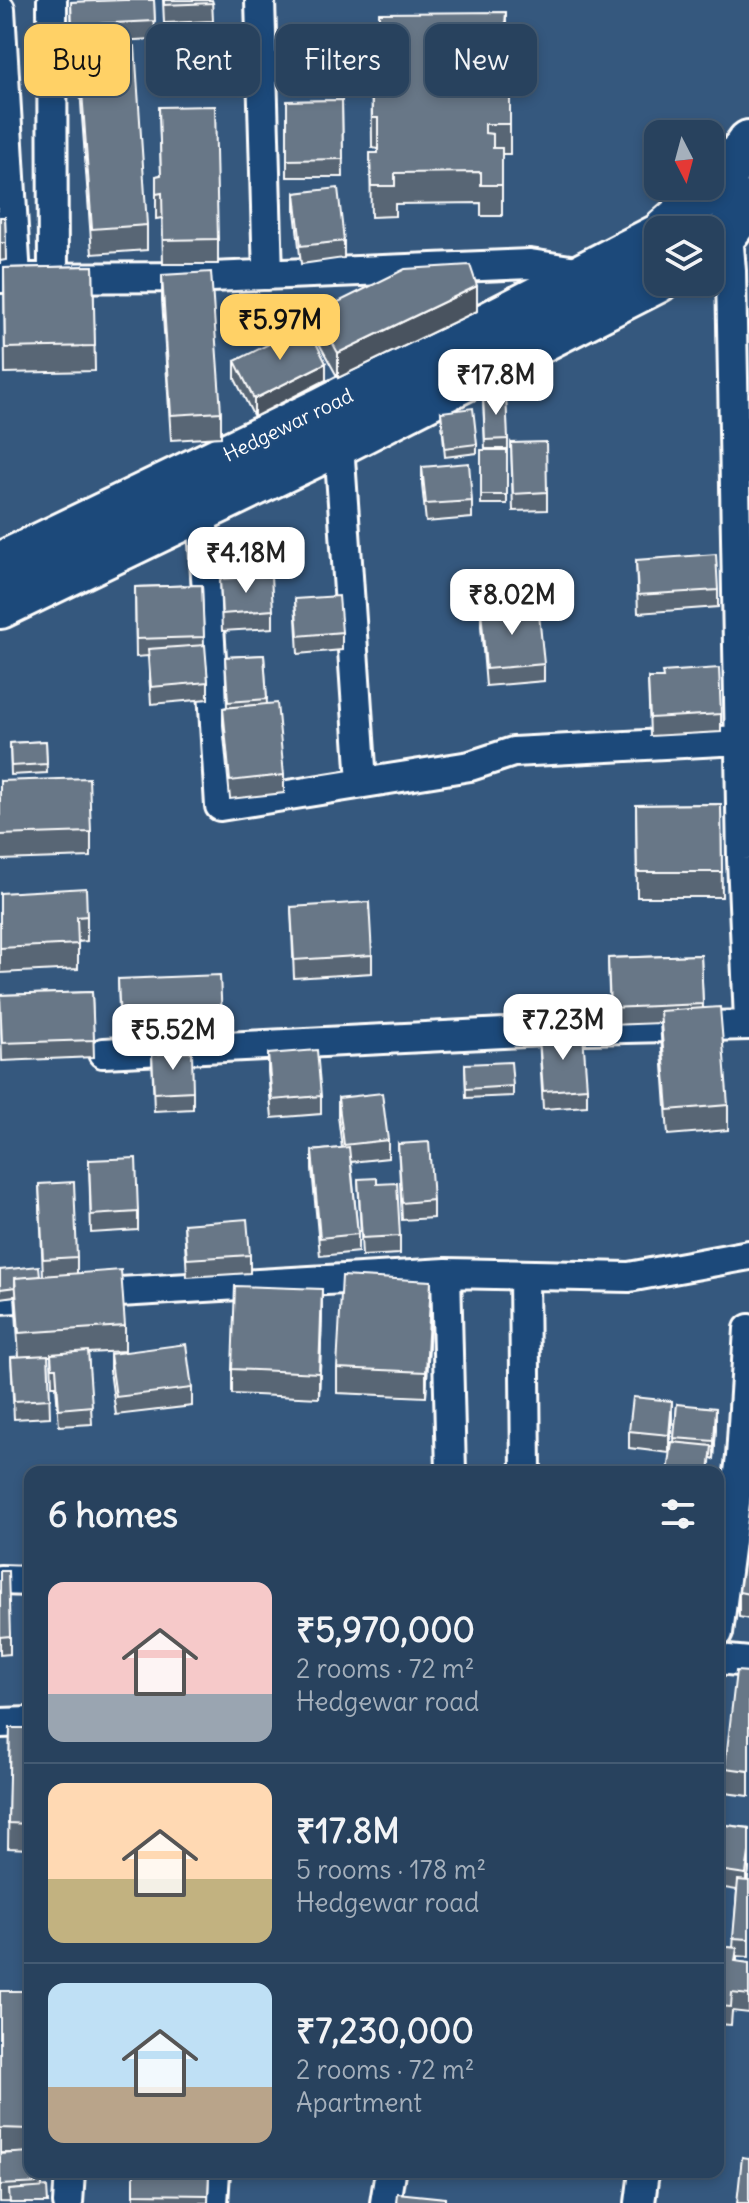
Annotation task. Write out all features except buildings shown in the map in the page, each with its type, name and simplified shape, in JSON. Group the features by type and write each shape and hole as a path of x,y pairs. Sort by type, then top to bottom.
{"main road":[{"path":"727,215 749,142"},
{"name":"Hedgewar road","path":"0,607 202,510 331,426 584,272 644,243"},
{"name":"Hedgewar road","path":"0,564 606,311 644,289"}],"street":[{"path":"52,0 53,278"},
{"path":"260,0 268,275"},
{"path":"0,9 8,278 268,275 530,264 584,272 606,311"},
{"path":"103,1053 749,1023 727,215"},
{"path":"331,426 362,782"},
{"path":"202,510 220,806 470,766 513,752 740,740"},
{"path":"0,1299 446,1273 629,1277 749,1255"},
{"path":"446,1273 451,1466"},
{"path":"524,1275 526,1466"},
{"path":"724,1587 741,1457 749,1329"},
{"path":"0,1580 24,1581"},
{"path":"724,1660 749,1662"},
{"path":"0,1723 24,1722"},
{"path":"68,2203 70,2178"},
{"path":"213,2203 215,2178"},
{"path":"385,2203 389,2178"},
{"path":"640,2203 643,2178"}]}
